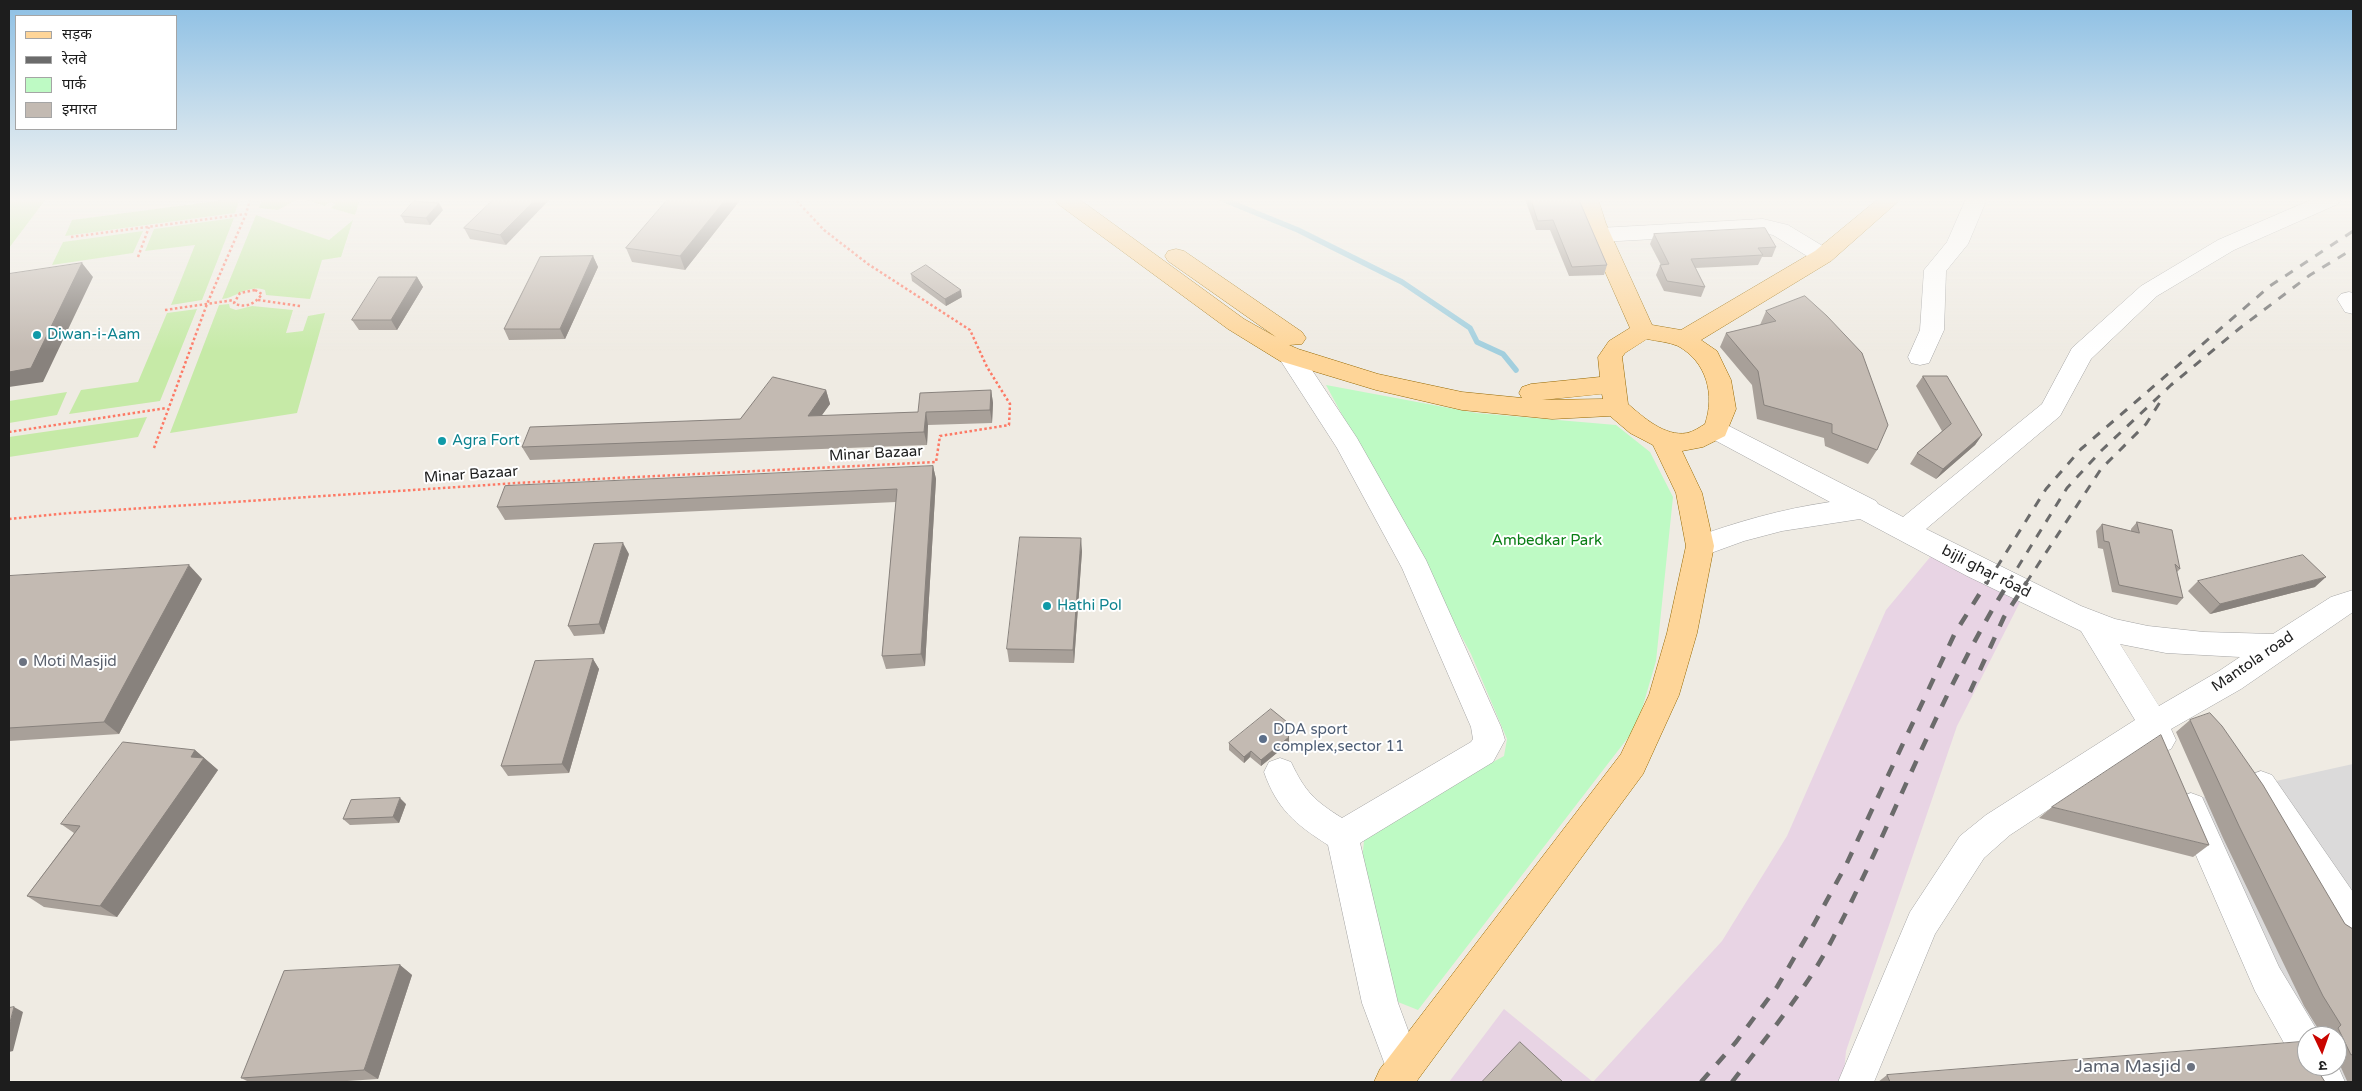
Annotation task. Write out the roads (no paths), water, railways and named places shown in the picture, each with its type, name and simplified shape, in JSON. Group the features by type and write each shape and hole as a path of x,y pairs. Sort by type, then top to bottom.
{"main road":[{"path":"1136,250 1236,324 1289,355 1376,382 1462,401 1552,410 1614,396"},
{"path":"1167,250 1232,297 1299,341 1333,356 1440,384 1487,393 1549,392 1614,396"},
{"path":"1607,250 1643,331"},
{"path":"1684,339 1823,256 1830,250"},
{"path":"1643,331 1684,339 1708,357 1719,380 1723,409 1716,430 1689,442 1664,441 1629,419 1614,396 1610,357 1617,347 1643,331"},
{"path":"1398,1075 1632,764 1664,695 1682,633 1700,546 1689,493 1664,441"}],"street":[{"path":"1813,250 1823,256"},
{"path":"1920,357 1933,327 1935,270 1952,250"},
{"path":"1906,530 2051,410 2081,354 2150,291 2218,250"},
{"path":"1289,355 1348,444 1416,568 1488,732 1488,740 1482,752 1342,836"},
{"name":"bijli ghar road","path":"1716,430 1866,508 1967,564 2091,623 2129,634 2158,639 2278,646"},
{"path":"1700,546 1733,533 1805,516 1866,508"},
{"name":"Mantola road","path":"1856,1082 1922,924 1972,847 1998,825 2154,724 2204,712 2230,680 2341,605 2353,601"},
{"path":"2091,623 2154,724 2267,979 2297,1031"},
{"path":"2243,760 2320,874 2353,919"},
{"path":"1280,772 1285,788 1296,802 1317,820 1342,836 1398,1075"}],"waterway":[{"path":"1338,250 1402,282 1470,328 1477,342 1503,354 1516,370"}],"railway":[{"path":"1987,583 2046,489 2081,449 2270,286 2324,250"},
{"path":"2008,583 2067,488 2102,450 2171,385 2240,328 2310,275 2351,250"},
{"path":"2026,583 2101,469 2146,424 2162,399"},
{"path":"1701,1082 1736,1042 1777,987 1814,924 1846,865 1955,633 1987,582"},
{"path":"1732,1082 1786,1011 1823,956 1856,892 1939,712 1984,625 2009,582"},
{"path":"1970,692 2004,617 2027,582"}],"place":[{"name":"Diwan-i-Aam","path":"37,335"},
{"name":"Agra Fort","path":"442,441"},
{"name":"Hathi Pol","path":"1047,606"},
{"name":"Moti Masjid","path":"23,662"},
{"name":"DDA sport complex,sector 11","path":"1263,739"},
{"name":"Jama Masjid","path":"2191,1067"}],"park label":[{"name":"Ambedkar Park","path":"1547,541"}]}
